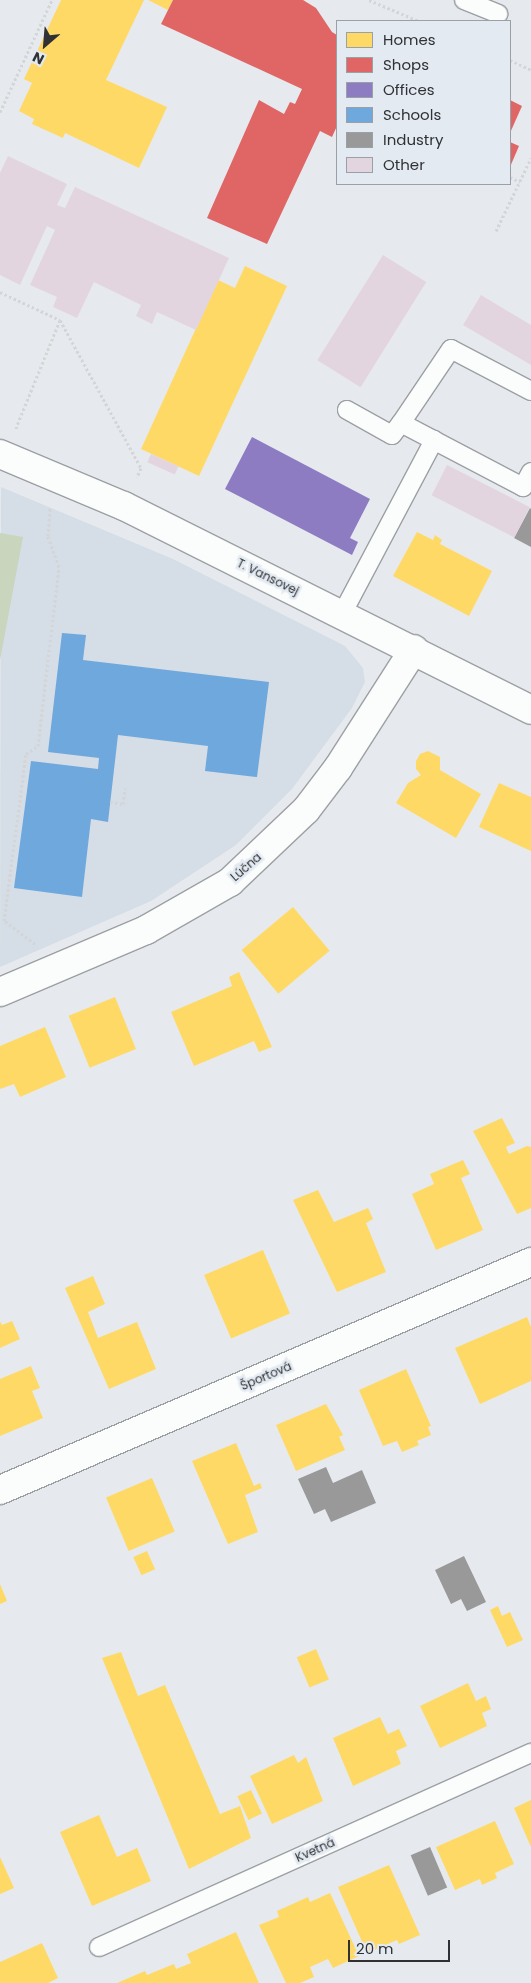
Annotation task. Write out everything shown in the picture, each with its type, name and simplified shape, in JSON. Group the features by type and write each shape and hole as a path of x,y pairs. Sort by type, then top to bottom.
{"street":[{"name":"T. Vansovej","path":"6,445 124,506 414,649 531,710"},
{"name":"Lúčna","path":"0,992 146,930 230,882 306,810 322,789 414,649"},
{"name":"Športová","path":"0,1490 531,1262"}],"lane":[{"path":"464,0 498,14"},
{"path":"347,410 392,435 451,349 531,391"},
{"path":"401,423 523,487 531,472"},
{"path":"342,614 434,440"},
{"name":"Kvetná","path":"99,1947 531,1753"}],"path":[{"path":"0,112 52,0"},
{"path":"369,0 416,20"},
{"path":"511,60 531,70"},
{"path":"496,230 531,158"},
{"path":"511,178 520,182"},
{"path":"0,292 60,320 140,468 135,480"},
{"path":"6,445 60,320"},
{"path":"49,500 48,536 59,567 38,746 26,754 2,920 42,949 51,971"},
{"path":"110,802 123,804 125,788"}],"shaded area":[{"path":"1,487 173,559 345,646 363,668 365,682 352,708 292,789 236,845 151,901 0,967"}],"green space":[{"path":"0,533 23,537 0,660"}],"building: Homes":[{"path":"61,0 144,0 106,80 167,107 139,168 65,133 63,138 32,124 34,119 19,111 32,83 24,79"},
{"path":"148,0 173,0 168,10"},
{"path":"245,266 287,286 199,476 141,449 218,280 235,288"},
{"path":"417,532 433,540 435,535 442,540 440,544 492,571 469,616 393,576"},
{"path":"428,751 440,757 440,770 481,794 456,838 396,803 408,783 421,775 416,769 416,761 420,754"},
{"path":"499,783 531,797 531,851 479,827"},
{"path":"293,907 330,951 278,994 242,950"},
{"path":"239,972 272,1047 259,1052 254,1041 194,1066 171,1012 232,986 229,977"},
{"path":"115,997 136,1049 90,1068 69,1016"},
{"path":"45,1027 66,1077 20,1097 14,1084 0,1089 0,1046"},
{"path":"502,1118 515,1143 506,1147 509,1154 527,1146 531,1147 531,1208 517,1214 473,1131"},
{"path":"463,1160 470,1174 461,1178 483,1230 436,1250 412,1194 434,1184 430,1174"},
{"path":"318,1190 334,1222 368,1208 373,1219 366,1223 386,1272 337,1292 293,1200"},
{"path":"263,1250 290,1314 231,1339 204,1275"},
{"path":"93,1276 105,1304 88,1312 98,1338 137,1322 156,1369 109,1389 65,1288"},
{"path":"527,1317 531,1327 531,1381 480,1404 455,1348"},
{"path":"0,1321 2,1325 12,1321 20,1339 0,1348"},
{"path":"31,1366 40,1388 32,1391 43,1418 0,1436 0,1379"},
{"path":"406,1369 431,1426 428,1427 431,1435 417,1441 419,1445 402,1452 397,1441 383,1446 359,1390"},
{"path":"326,1404 343,1435 339,1437 345,1450 296,1471 276,1425"},
{"path":"236,1443 254,1486 260,1483 262,1488 245,1495 258,1532 228,1544 192,1461"},
{"path":"152,1478 175,1531 129,1551 106,1498"},
{"path":"147,1551 155,1569 141,1575 133,1557"},
{"path":"0,1584 7,1601 0,1604"},
{"path":"498,1606 502,1616 510,1612 523,1640 507,1647 490,1610"},
{"path":"316,1649 329,1679 310,1688 297,1657"},
{"path":"121,1652 138,1696 165,1685 220,1814 240,1806 251,1838 189,1869 102,1658"},
{"path":"468,1683 476,1701 486,1696 491,1709 482,1713 487,1726 440,1748 420,1706"},
{"path":"380,1717 388,1734 399,1729 407,1746 396,1751 401,1764 353,1786 333,1738"},
{"path":"294,1755 298,1763 306,1757 323,1801 272,1824 250,1776"},
{"path":"251,1790 262,1814 248,1820 237,1796"},
{"path":"531,1800 531,1847 514,1808"},
{"path":"99,1815 117,1857 137,1848 151,1881 92,1906 60,1832"},
{"path":"495,1821 514,1864 495,1873 497,1878 482,1885 480,1879 455,1890 436,1847"},
{"path":"0,1857 14,1888 0,1894"},
{"path":"389,1865 420,1935 399,1944 397,1940 367,1953 338,1887"},
{"path":"330,1893 359,1956 333,1968 328,1959 310,1967 314,1977 300,1983 286,1983 259,1925 279,1917 277,1911 308,1897 310,1902"},
{"path":"236,1932 259,1983 117,1983 145,1971 147,1975 174,1964 176,1969 191,1963 187,1954"},
{"path":"42,1943 58,1978 48,1983 0,1983 0,1962"}],"building: Shops":[{"path":"173,0 303,0 316,8 332,32 336,34 336,128 332,137 320,131 267,244 207,218 259,100 284,114 290,102 295,104 302,89 161,24"},
{"path":"511,100 522,106 511,131"},
{"path":"511,142 519,146 511,165"}],"building: Offices":[{"path":"252,437 370,499 350,538 358,542 352,555 225,489"}],"building: Schools":[{"path":"62,633 86,635 83,660 269,682 257,777 205,771 208,746 118,735 108,822 91,819 82,897 14,888 31,761 98,769 99,758 48,752"}],"building: Industry":[{"path":"531,509 531,547 514,538"},
{"path":"326,1467 333,1483 362,1470 376,1503 331,1522 325,1509 314,1514 298,1479"},
{"path":"464,1556 486,1602 467,1611 461,1599 451,1604 435,1570"},
{"path":"430,1847 447,1888 428,1896 411,1855"}],"building: Other":[{"path":"8,156 67,184 57,205 65,208 75,187 229,258 196,330 157,312 152,324 136,316 141,305 94,282 77,318 53,307 57,297 30,285 55,230 47,226 20,285 0,275 0,173"},
{"path":"383,255 426,282 361,387 317,360"},
{"path":"481,295 531,325 531,365 463,325"},
{"path":"151,454 178,466 175,474 147,462"},
{"path":"447,465 530,507 514,538 432,495"}]}
